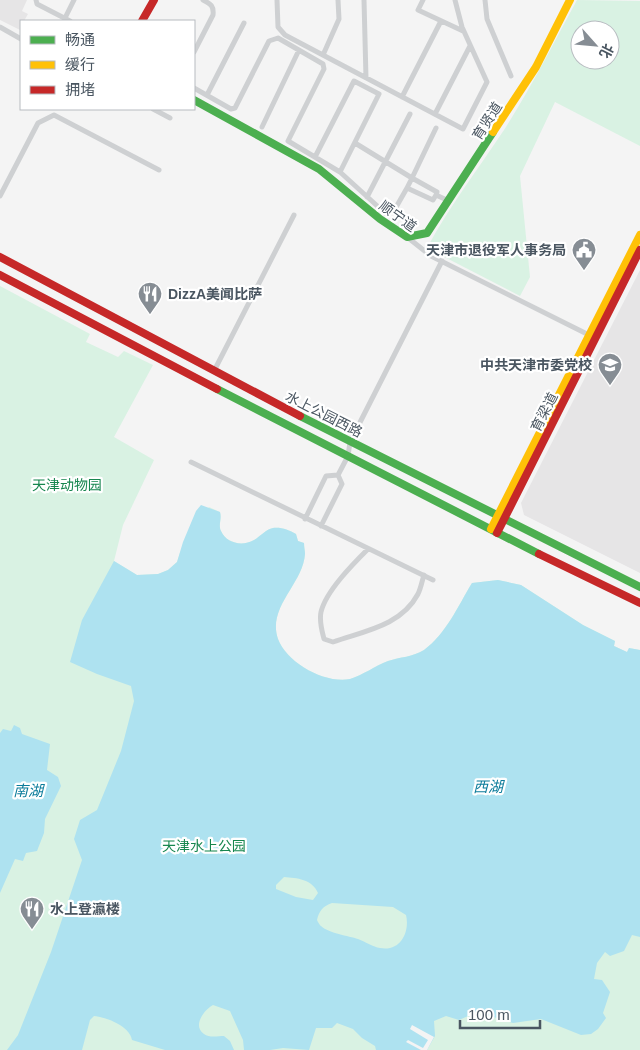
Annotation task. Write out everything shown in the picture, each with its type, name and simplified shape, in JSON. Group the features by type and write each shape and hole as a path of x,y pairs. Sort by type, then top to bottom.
{"main road":[{"path":"143,20 154,0"},
{"name":"育贤道","path":"407,238 427,233 449,201 536,67 570,0"},
{"name":"顺宁道","path":"195,101 319,169 380,219 407,238"},
{"path":"593,337 640,235"},
{"name":"育梁道","path":"494,531 593,337 640,250"},
{"name":"水上公园西路","path":"0,257 350,442 640,588"},
{"name":"水上公园西路","path":"0,275 112,335 494,531 640,603"}],"street":[{"path":"36,0 37,4 68,20"},
{"path":"65,18 74,0"},
{"path":"195,50 214,10 211,4 203,0"},
{"path":"284,0 277,3 278,27 285,35 463,129 487,82 464,31 455,0"},
{"path":"323,55 339,19 338,0"},
{"path":"364,0 366,78"},
{"path":"424,0 418,10 464,31"},
{"path":"485,0 487,19 511,76"},
{"path":"402,97 441,21"},
{"path":"207,95 244,23"},
{"path":"0,27 20,37"},
{"path":"195,89 230,109 235,108 269,41 278,38 323,64 324,69 288,141 340,172 385,213 395,209 436,128"},
{"path":"435,114 470,46"},
{"path":"262,128 299,50"},
{"path":"315,157 354,81 379,94 340,172"},
{"path":"155,110 170,118"},
{"path":"0,196 38,122 54,114 158,170"},
{"path":"367,197 410,114"},
{"path":"355,143 437,192 436,195 449,201"},
{"path":"407,188 433,200 436,195"},
{"path":"214,371 294,215"},
{"name":"顺宁道","path":"407,238 431,256 593,337"},
{"path":"338,475 348,456 350,442 442,261"},
{"path":"191,462 433,580"},
{"path":"305,519 326,476 338,475"},
{"path":"321,526 342,484 338,475"},
{"path":"368,548 339,581 321,612 324,639 328,642 383,626 396,619 409,607 418,593 424,575"}],"shaded area":[{"path":"0,0 27,0 22,11 28,14 25,20 20,20 20,30 0,20"},
{"name":"中共天津市委党校","path":"640,270 640,573 524,515 521,503"}],"green space":[{"path":"577,0 640,1 640,146 555,102 520,176 530,277 520,296 427,248 533,82"},
{"name":"西湖","path":"0,286 90,334 86,342 118,357 124,351 153,365 114,437 154,460 123,525 114,561 137,575 158,574 168,570 177,562 180,553 209,507 220,512 221,531 223,535 235,543 250,542 268,530 276,528 285,529 296,534 298,541 304,543 303,565 281,606 277,616 276,627 278,639 290,656 298,664 319,675 340,680 350,679 388,661 411,656 424,650 445,628 472,583 498,580 521,585 583,625 615,641 614,646 627,652 629,648 640,650 640,1050 0,1050"}],"water":[{"name":"西湖","path":"201,505 220,512 221,531 230,541 235,543 249,542 268,530 276,528 285,529 296,534 298,541 304,543 303,565 281,606 277,616 276,627 278,639 290,656 298,664 319,675 340,680 350,679 388,661 411,656 424,650 445,628 472,583 498,580 521,585 583,625 615,641 614,646 627,652 629,648 640,650 640,937 632,935 624,951 610,956 605,952 597,963 594,979 602,980 610,992 603,1013 606,1018 598,1029 591,1034 581,1035 541,1019 513,1023 477,1012 459,1020 446,1016 434,1021 435,1036 427,1050 376,1050 375,1046 362,1038 353,1029 337,1023 332,1028 316,1028 309,1050 283,1048 244,1050 243,1040 230,1011 213,1005 203,1014 199,1027 208,1036 224,1036 230,1041 234,1050 165,1050 132,1040 127,1030 117,1023 94,1016 90,1020 82,1050 7,1050 18,1035 51,952 82,860 74,839 80,820 97,810 121,751 134,701 131,686 70,662 82,620 114,561 137,575 158,574 168,570 177,562 196,511","holes":["284,877 308,882 318,893 313,900 296,897 276,889 276,885","332,903 393,907 406,915 407,927 405,934 399,944 387,948 377,947 358,939 328,931 317,920 322,909"]},
{"name":"南湖","path":"14,725 20,728 22,734 50,744 47,770 58,777 61,786 45,819 44,833 37,851 26,853 23,861 15,859 0,893 0,733 3,729 11,731"}],"pier":[{"path":"412,1025 434,1037 427,1050 421,1050 406,1042 408,1040 423,1048 428,1040 410,1029"}],"traffic: fast":[{"path":"195,101 319,169 380,219 407,237 427,233 493,132"},
{"path":"217,389 539,554"},
{"path":"300,416 640,587"}],"traffic: slow":[{"path":"493,132 536,67 570,0"},
{"path":"491,529 640,235"}],"traffic: jam":[{"path":"143,20 154,0"},
{"path":"497,533 640,250"},
{"path":"0,257 300,416"},
{"path":"0,275 217,389"},
{"path":"539,554 640,603"}],"place":[{"name":"天津市退役军人事务局","path":"584,271"},
{"name":"DizzA美闻比萨","path":"150,315"},
{"name":"中共天津市委党校","path":"610,386"},
{"name":"水上登瀛楼","path":"32,930"}],"park label":[{"name":"天津动物园","path":"67,485"},
{"name":"天津水上公园","path":"204,846"}]}
